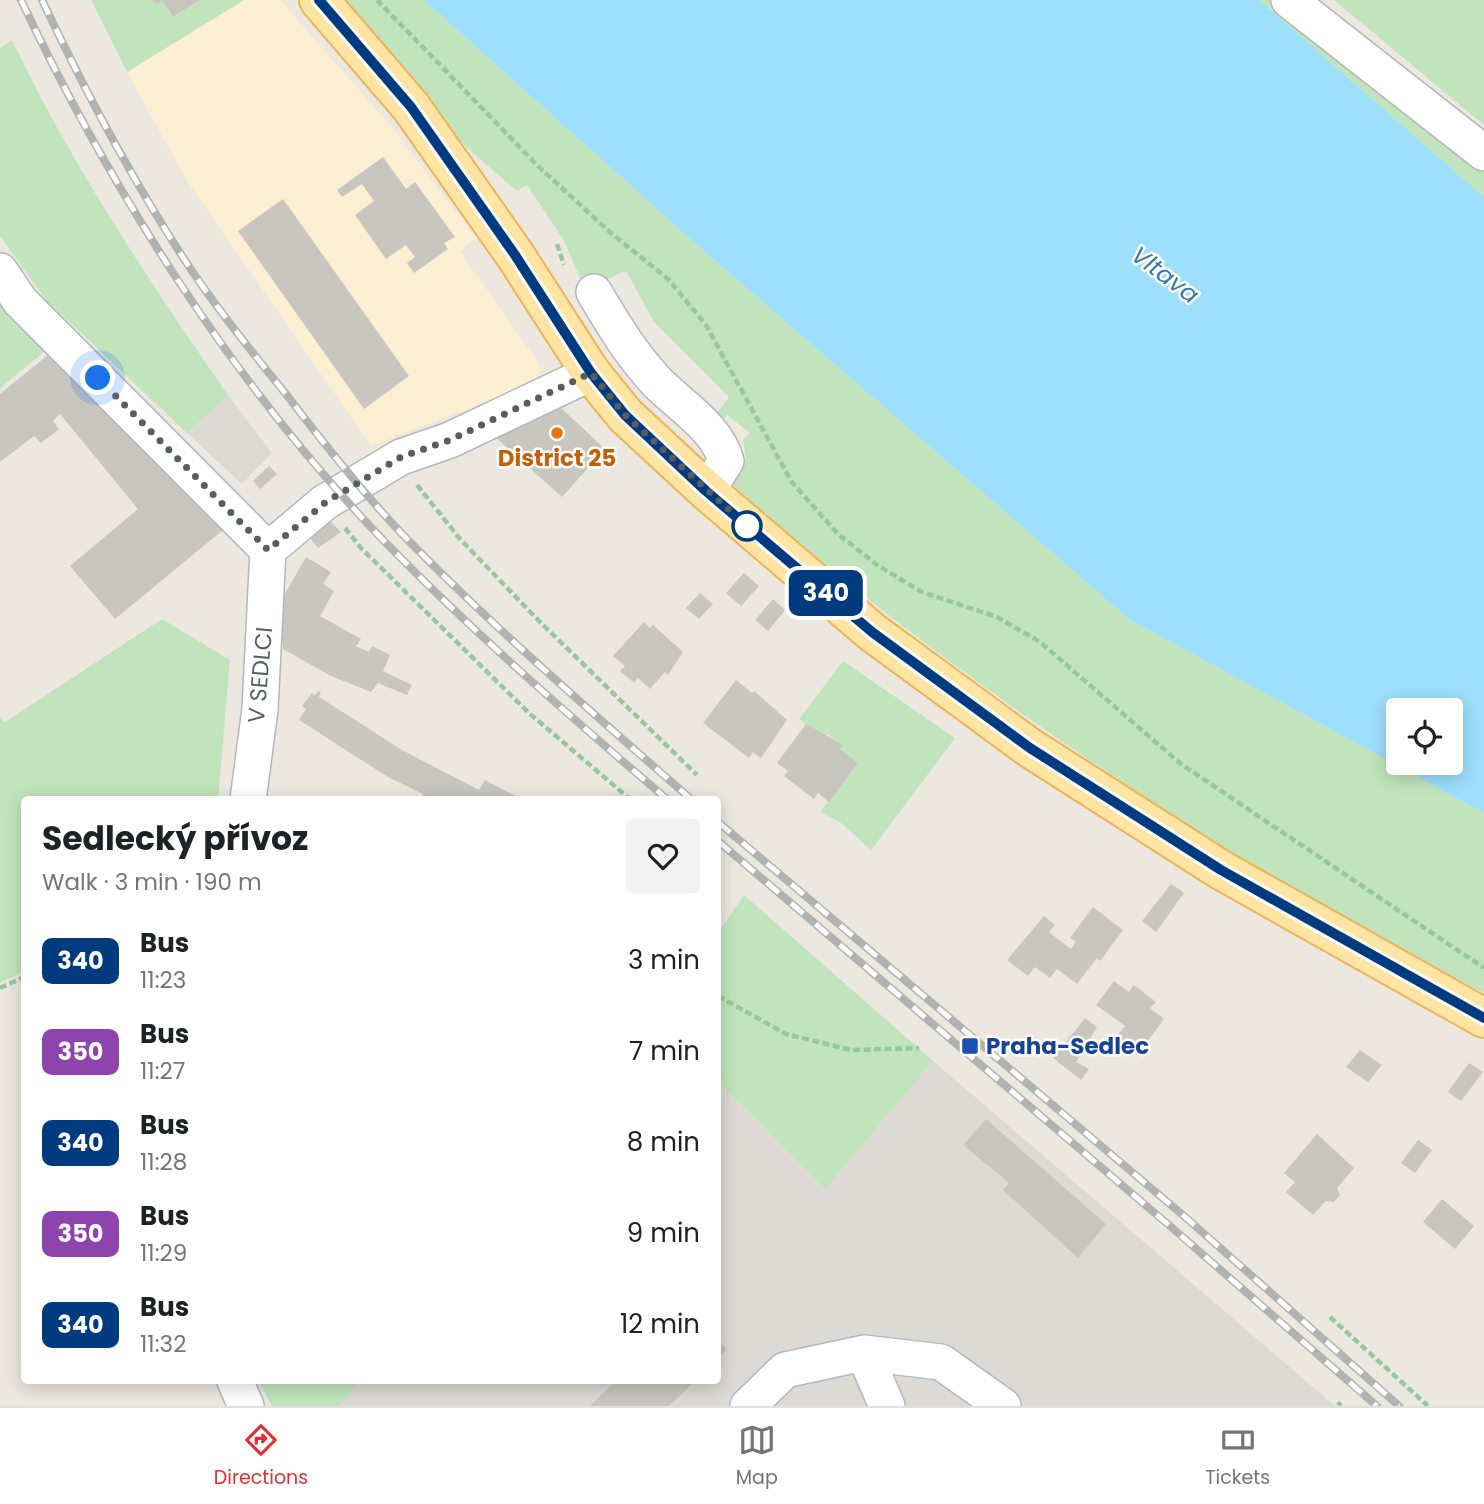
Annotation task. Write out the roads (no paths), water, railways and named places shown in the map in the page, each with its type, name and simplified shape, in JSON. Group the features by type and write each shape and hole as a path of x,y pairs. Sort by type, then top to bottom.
{"main road":[{"path":"319,0 411,107 515,255 591,373 625,415 706,491 872,632 1030,748 1221,870 1484,1018"}],"street":[{"path":"1289,0 1484,153"},
{"path":"0,271 20,301 268,550 326,502 401,457 450,440 591,373"},
{"path":"594,292 622,340 656,381 721,444 726,461 706,491"},
{"name":"V SEDLCI","path":"252,796 260,709 268,550"},
{"path":"747,1406 785,1370 864,1353 941,1362 1003,1406"},
{"path":"864,1353 887,1406"},
{"path":"236,1384 246,1406"}],"water":[{"name":"Vltava","path":"424,0 1259,0 1484,197 1484,813 1414,775 1463,775 1463,698 1386,698 1386,759 1129,619 697,245"}],"railway":[{"path":"21,0 95,145 137,216 229,354 279,420 331,483 420,577 524,675 663,796"},
{"path":"42,0 108,132 184,259 235,330 345,468 404,536 474,604 545,671 687,796"},
{"path":"721,825 1184,1216 1399,1406"},
{"path":"721,844 1377,1406"}],"place":[{"name":"District 25","path":"557,433"},
{"name":"Praha-Sedlec","path":"970,1046"}]}
